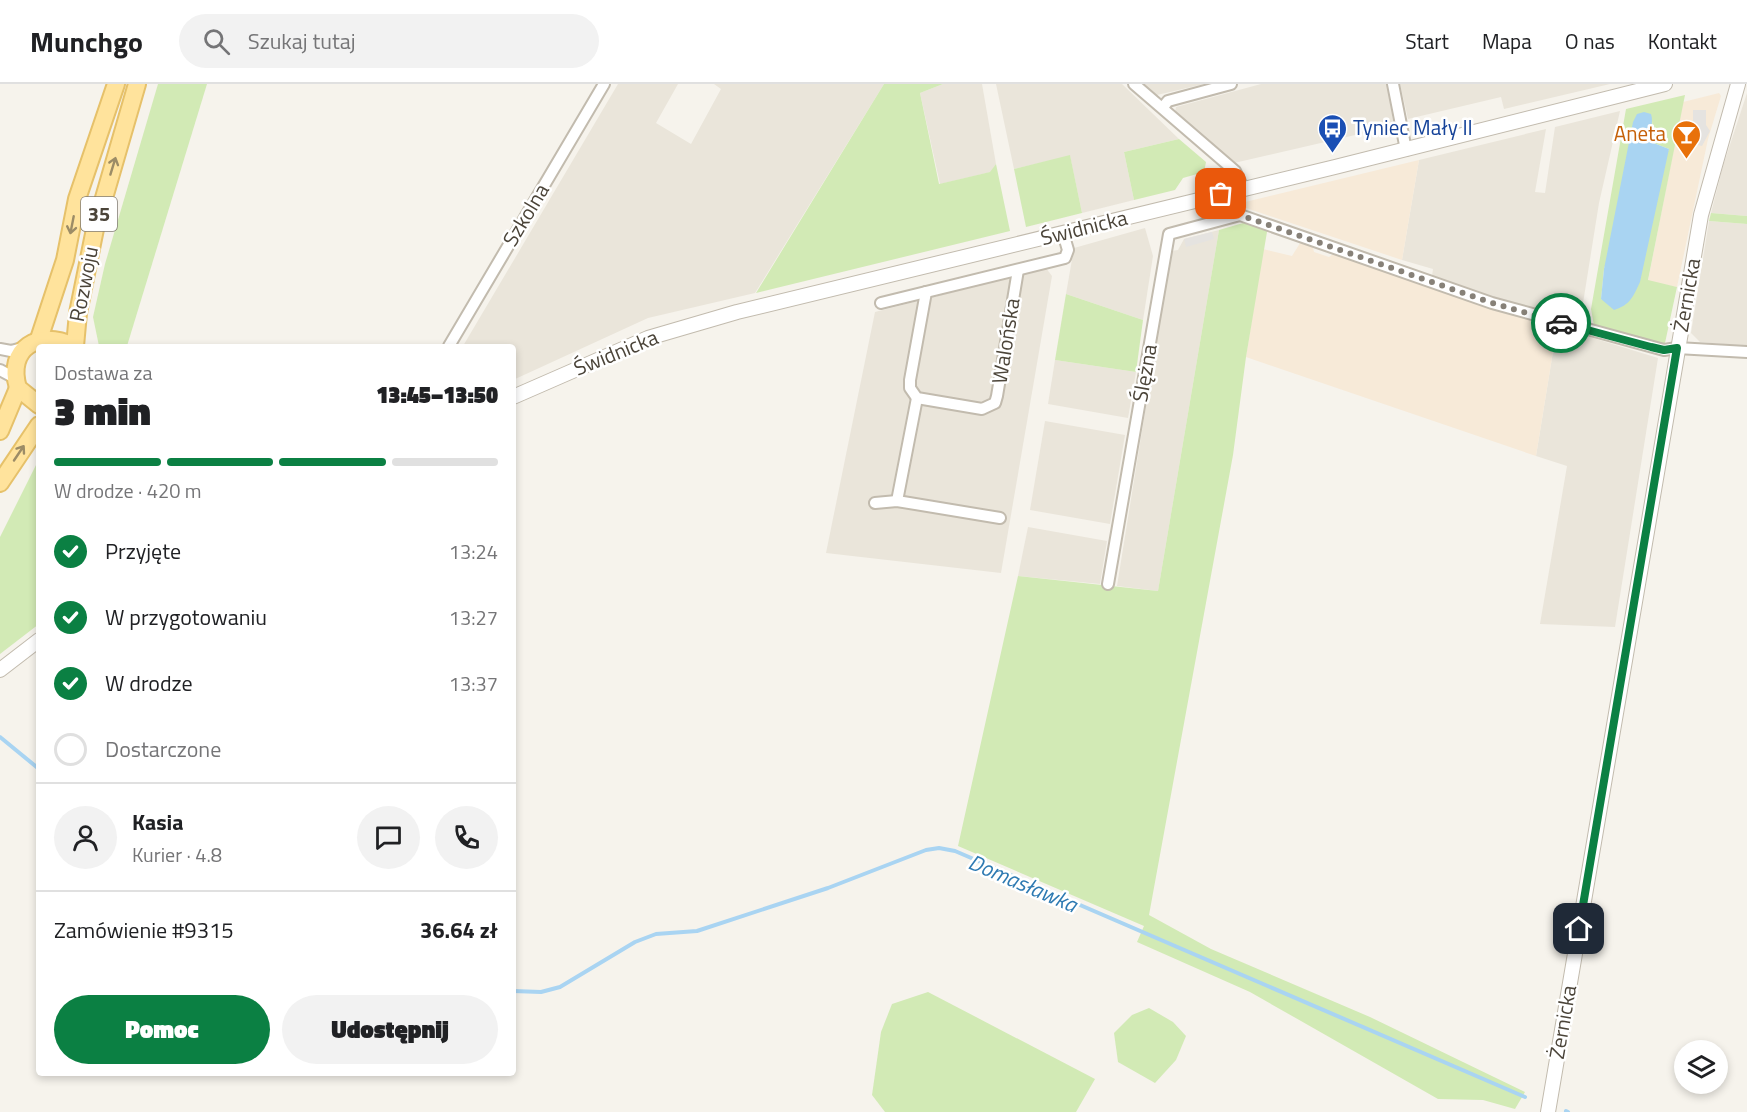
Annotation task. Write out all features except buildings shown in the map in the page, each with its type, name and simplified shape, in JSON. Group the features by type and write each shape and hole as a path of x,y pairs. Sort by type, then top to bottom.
{"main road":[{"name":"Rozwoju","path":"33,343 65,260 77,200 116,84"},
{"name":"Rozwoju","path":"74,344 80,302 95,230 137,84"},
{"name":"35","path":"0,431 16,383 16,362 33,343 54,339 68,344"},
{"path":"16,383 36,402"},
{"path":"0,483 36,429"}],"street":[{"name":"Szkolna","path":"450,344 604,84"},
{"path":"1134,84 1235,171 1240,215 1492,303 1637,344 1664,350 1677,348 1747,352"},
{"path":"1163,107 1168,101 1231,84"},
{"path":"1393,84 1406,150"},
{"name":"Świdnicka","path":"516,396 648,338 737,312 1406,150 1665,84"},
{"name":"Żernicka","path":"1548,1112 1701,215 1738,84"},
{"name":"Ślężna","path":"1108,584 1169,234 1240,215"},
{"path":"881,303 1065,258 1068,250 1064,233"},
{"name":"Walońska","path":"917,398 982,409 995,403 1018,270"},
{"path":"897,501 917,398 910,388 910,380 926,292"},
{"path":"0,349 11,351 33,343"},
{"path":"0,370 16,383"},
{"path":"875,503 897,501 1000,518"},
{"path":"0,670 36,642"}],"shaded area":[{"path":"618,84 678,84 656,123 691,144 721,89 714,84 884,84 755,293 648,318 516,379 516,344 464,344"},
{"path":"943,84 982,84 996,164 991,172 940,184 920,93"},
{"path":"996,84 1122,84 1179,139 1124,152 1134,200 1082,213 1070,156 1014,169"},
{"path":"1143,84 1204,84 1157,95"},
{"path":"1261,84 1387,84 1394,126 1234,163 1175,112 1176,107"},
{"path":"1400,84 1610,84 1504,109 1501,97 1408,119"},
{"path":"1719,93 1721,96 1708,139 1677,287 1648,281 1683,102"},
{"path":"1747,93 1747,216 1711,213 1723,166"},
{"path":"1693,110 1706,110 1706,125 1710,131 1702,146 1680,141 1684,123 1693,122"},
{"path":"1620,111 1599,203 1580,322 1514,305 1432,276 1433,269 1402,260 1419,160 1546,129 1535,192 1545,193 1555,127"},
{"path":"1419,160 1402,260 1243,207 1241,203"},
{"path":"1709,221 1747,224 1747,346 1700,342 1691,333"},
{"path":"1145,228 1153,256 1143,320 1066,294 1074,248"},
{"path":"1219,230 1158,591 1117,586 1171,251 1178,250 1184,239"},
{"path":"1212,232 1214,239 1186,247 1184,239"},
{"path":"1302,240 1312,244 1314,252 1329,257 1336,252 1557,327 1536,456 1246,357 1263,249 1292,256"},
{"path":"1046,268 1052,276 1001,573 826,553 875,312"},
{"path":"1557,327 1658,358 1615,627 1540,624 1567,466 1536,456"},
{"path":"1055,360 1136,372 1128,418 1048,404"},
{"path":"1045,421 1125,435 1110,524 1030,510"},
{"path":"1028,527 1107,541 1100,584 1018,576"}],"green space":[{"path":"158,84 207,84 128,344 99,344 93,317 105,264"},
{"path":"884,84 943,84 920,93 939,184 990,172 996,164 1010,231 756,293"},
{"path":"1685,95 1648,280 1677,287 1665,343 1660,345 1594,326 1591,309 1626,109","holes":["1653,121 1651,142 1669,149 1601,300 1604,269"]},
{"path":"1179,139 1206,162 1204,172 1183,178 1175,190 1134,200 1124,152"},
{"path":"1070,155 1082,213 1026,227 1014,169"},
{"path":"1711,213 1747,216 1747,224 1709,221"},
{"path":"1250,221 1268,226 1246,357 1233,455 1149,915 1211,949 1370,1017 1525,1092 1515,1109 1483,1100 1438,1099 1250,992 1137,942 1144,926 958,846 1018,576 1158,591 1219,230"},
{"path":"1066,294 1143,320 1136,372 1055,360"},
{"path":"36,465 36,626 0,654 0,537"},
{"path":"928,992 1095,1079 1076,1112 885,1112 872,1095 881,1032 892,1004"},
{"path":"1149,1008 1173,1022 1186,1036 1176,1060 1155,1083 1118,1062 1114,1033 1132,1015"}],"water":[{"path":"1644,112 1651,114 1651,142 1669,149 1640,282 1630,300 1624,306 1614,310 1601,299 1604,269 1633,122 1637,114"}],"waterway":[{"name":"Domasławka","path":"0,737 36,767"},
{"name":"Domasławka","path":"516,991 541,992 560,987 635,942 656,934 697,931 828,888 926,850 939,848 955,851 1525,1097"}],"way so far":[{"path":"1221,194 1230,192 1240,215 1295,232 1492,303 1561,323"}],"place":[{"name":"Tyniec Mały II","path":"1332,154"},
{"name":"Aneta","path":"1687,160"}],"route":[{"path":"1561,323 1664,350 1677,348 1579,929"}]}
